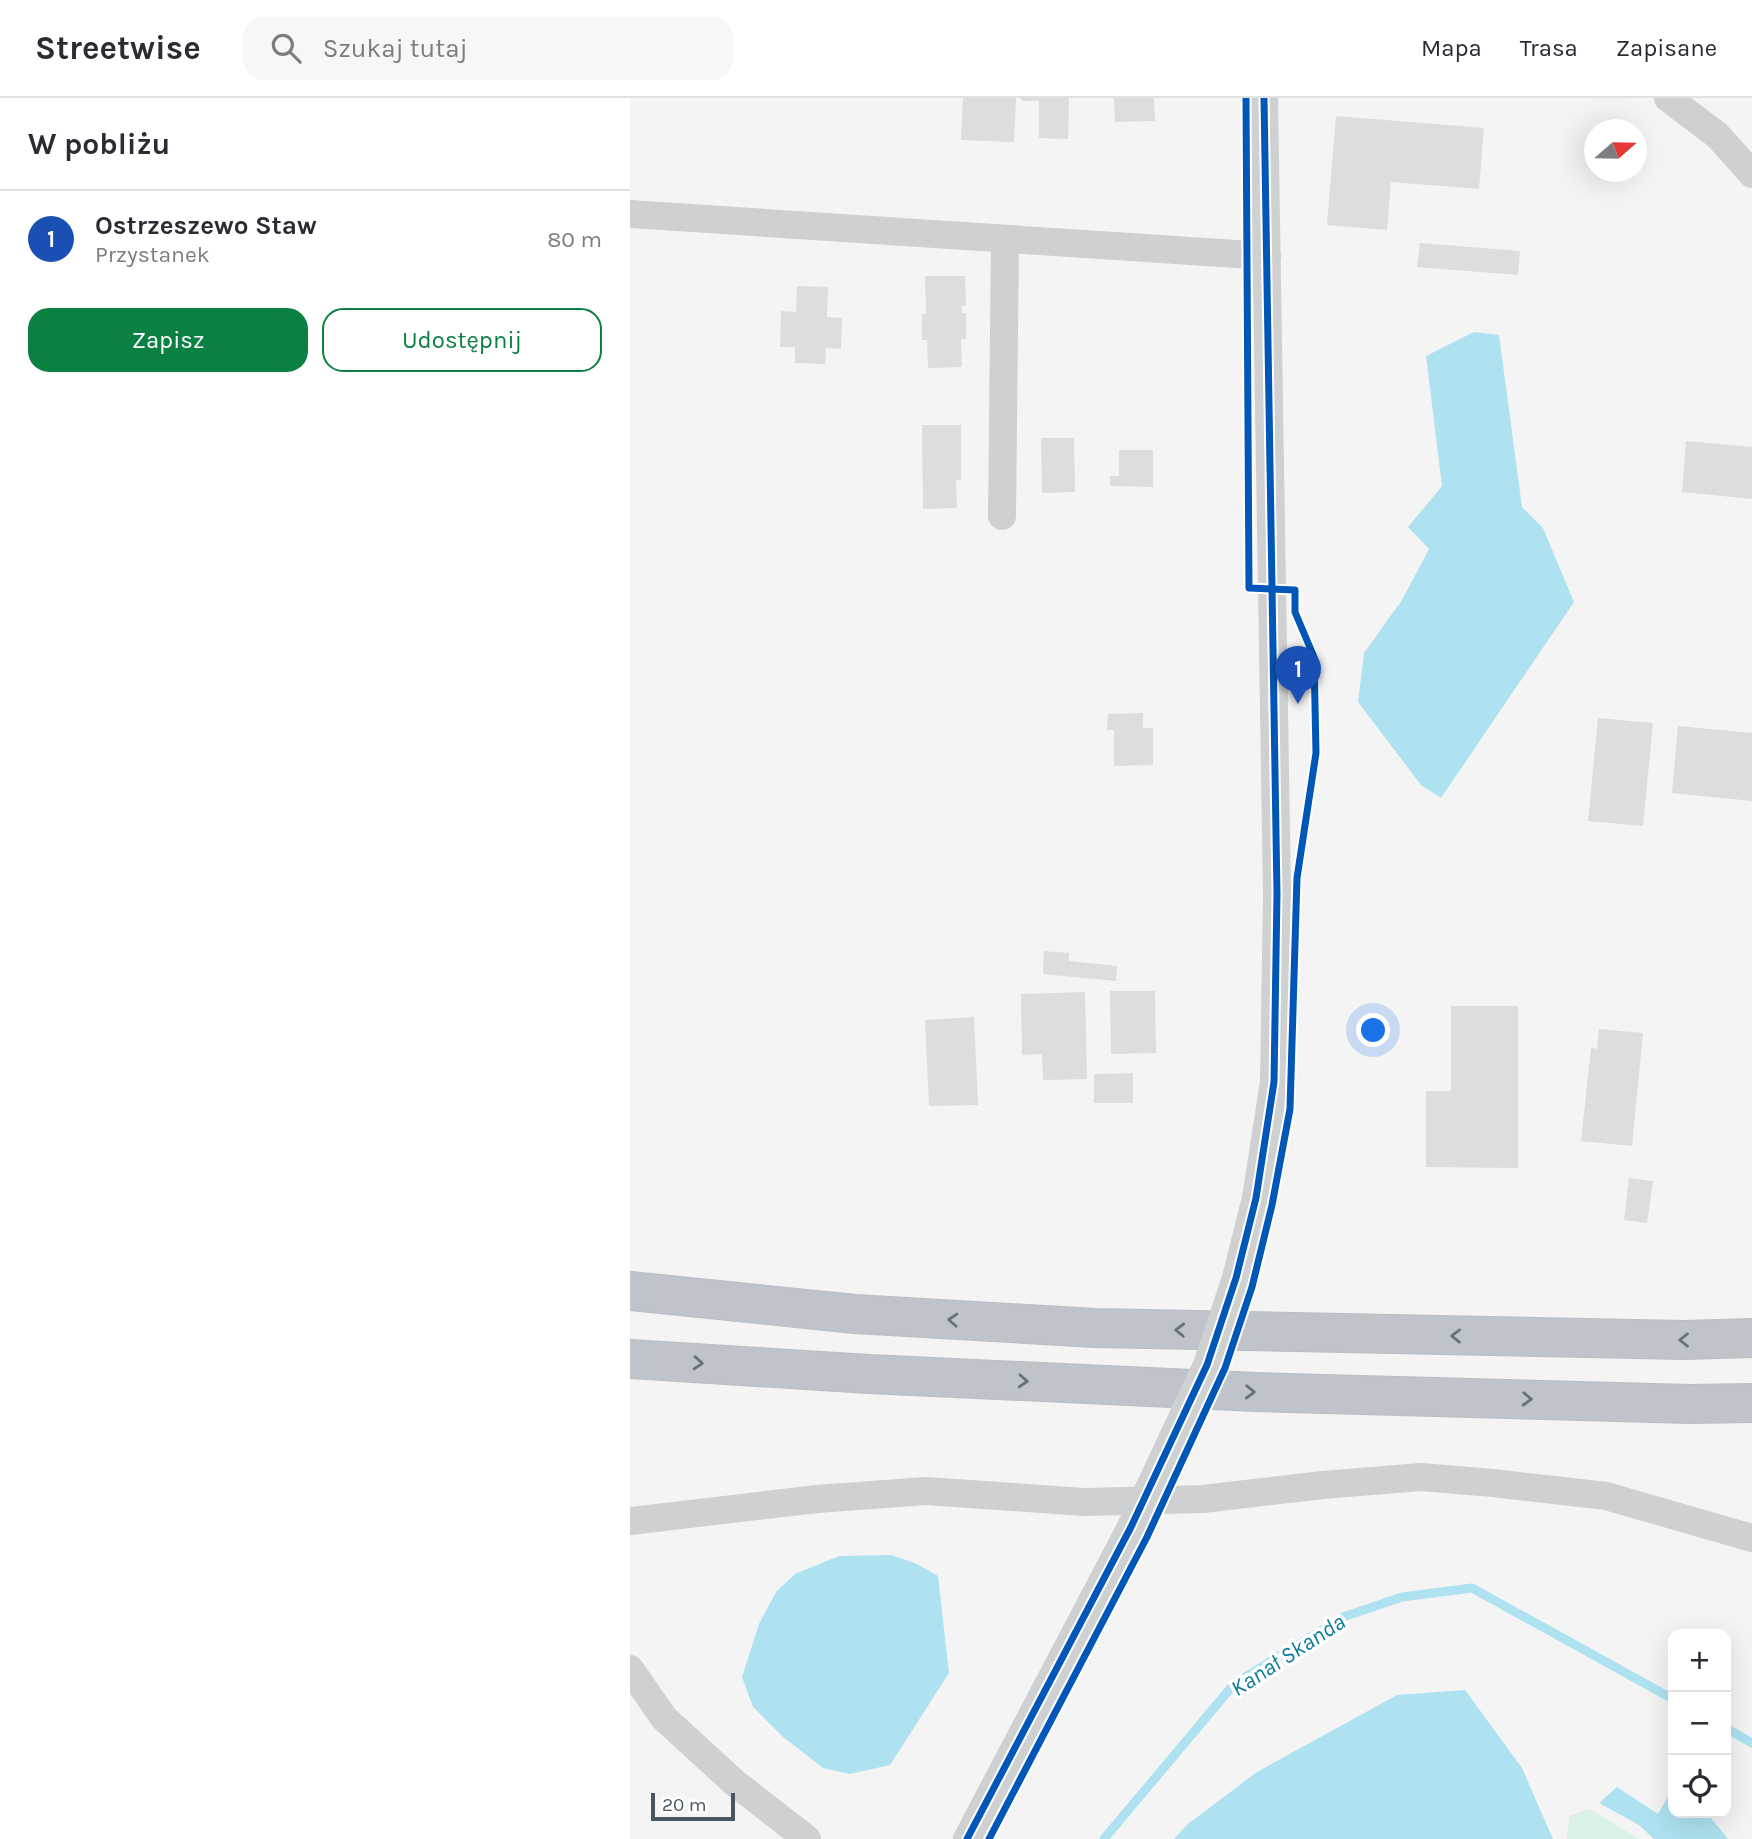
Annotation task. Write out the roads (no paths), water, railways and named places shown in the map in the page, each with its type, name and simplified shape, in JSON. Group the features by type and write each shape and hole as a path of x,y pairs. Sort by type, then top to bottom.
{"highway":[{"path":"630,1291 855,1314 1095,1328 1656,1339 1752,1338"},
{"path":"630,1359 869,1374 1256,1392 1690,1404 1752,1403"}],"street":[{"path":"967,1839 1130,1527 1207,1365 1236,1278 1256,1198 1274,1082 1277,894 1264,98"},
{"path":"1668,98 1717,135 1752,174"},
{"path":"630,214 1267,256"},
{"path":"1002,516 1005,239"},
{"path":"630,1521 817,1499 926,1491 1084,1502 1203,1499 1422,1477 1606,1496 1752,1538"},
{"path":"630,1669 664,1718 734,1783 807,1839"}],"water":[{"path":"1474,332 1499,335 1522,507 1543,528 1574,602 1441,798 1421,785 1358,702 1364,653 1402,600 1429,549 1408,527 1442,486 1426,356"},
{"path":"891,1555 915,1563 938,1576 949,1673 890,1765 850,1774 823,1768 782,1736 753,1707 742,1677 759,1624 776,1592 795,1574 839,1556"},
{"path":"1465,1690 1522,1768 1553,1839 1174,1839 1188,1824 1257,1772 1397,1695"},
{"path":"1617,1787 1658,1814 1668,1796 1668,1818 1711,1818 1728,1839 1654,1839 1639,1825 1599,1803"}],"waterway":[{"name":"Kanał Skanda","path":"1104,1839 1234,1684 1343,1617 1402,1597 1472,1588 1668,1696"},
{"name":"Kanał Skanda","path":"1731,1731 1752,1743"}],"place":[{"name":"Ostrzeszewo Staw","path":"1298,704"}]}
